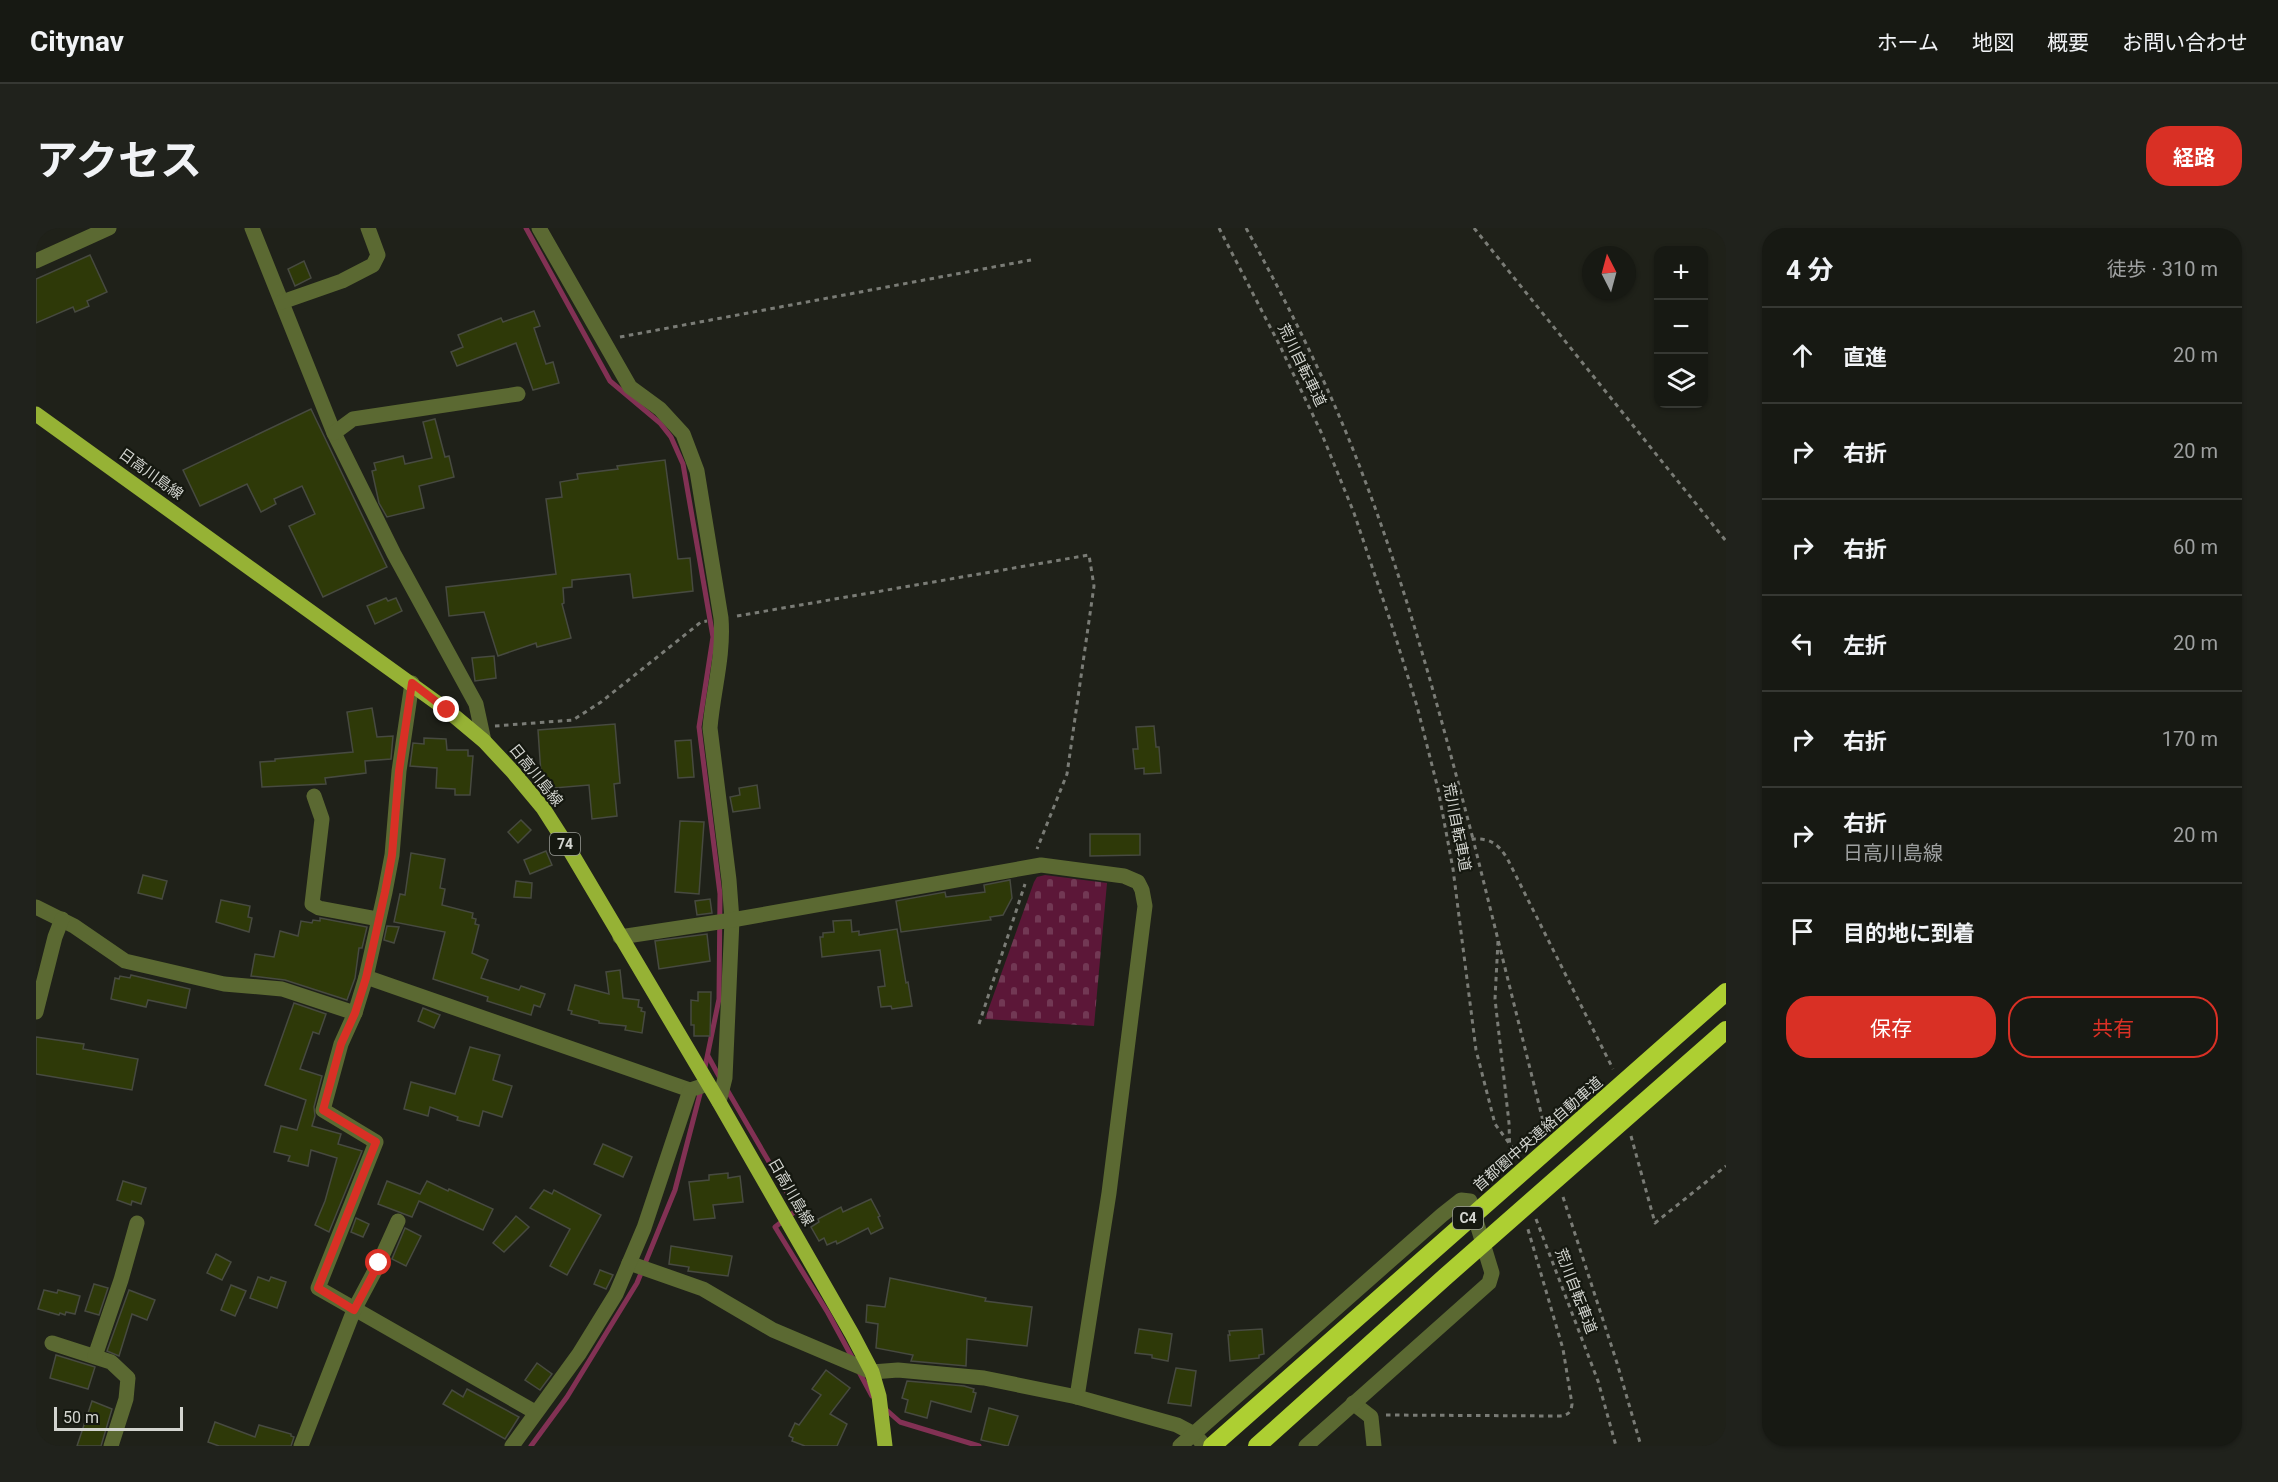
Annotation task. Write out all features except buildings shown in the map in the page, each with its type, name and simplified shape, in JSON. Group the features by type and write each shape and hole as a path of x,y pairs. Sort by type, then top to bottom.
{"highway":[{"name":"首都圏中央連絡自動車道","path":"1212,1446 1726,992"},
{"name":"C4","path":"1257,1446 1726,1030"}],"main road":[{"name":"日高川島線","path":"36,414 483,734 543,808 719,1102 852,1334 872,1372 880,1405 885,1446"}],"street":[{"path":"36,261 109,228"},
{"path":"252,228 334,433 394,555 476,704 483,734"},
{"path":"282,303 342,281 373,266 378,255 368,228"},
{"path":"539,228 630,387 674,422 690,448 697,471 722,618 723,641 711,705 710,728 732,920 724,1078 719,1102"},
{"path":"334,433 353,419 518,394"},
{"path":"412,683 399,771 392,855 366,978 355,1013 341,1044 323,1110 376,1142 318,1288 535,1412"},
{"path":"314,796 322,819 312,904 319,908 378,919"},
{"path":"620,937 732,920 1031,866 1041,865 1124,876 1138,882 1145,906 1109,1193 1077,1396"},
{"path":"36,907 62,919 125,961 224,984 282,989 355,1013"},
{"path":"36,1012 55,937 62,919"},
{"path":"366,978 690,1090 708,1084"},
{"path":"512,1446 579,1354 616,1294 644,1228 690,1090"},
{"path":"1180,1446 1442,1215 1461,1200 1470,1201 1492,1273 1489,1282 1306,1446"},
{"path":"302,1446 354,1310 398,1221"},
{"path":"95,1356 121,1280 137,1222"},
{"path":"630,1263 703,1289 773,1330 872,1372 898,1370 984,1378 1077,1396 1177,1425 1194,1434 1205,1446"},
{"path":"52,1343 111,1362 128,1378 126,1399 111,1446"},
{"path":"1353,1403 1371,1417 1374,1446"}],"path":[{"name":"荒川自転車道","path":"1219,228 1277,338 1321,432 1354,513 1394,632 1417,706 1438,789 1453,869 1476,1050 1495,1124 1520,1158"},
{"path":"1246,228 1313,361 1364,477 1398,574 1432,684 1498,937"},
{"path":"1474,228 1726,541"},
{"path":"604,344 617,338 1031,260"},
{"path":"483,734 573,720 601,702 701,622 1089,555 1094,586 1066,774 1031,866 979,1024"},
{"path":"1473,838 1485,838 1499,846 1507,858 1612,1063 1615,1074"},
{"path":"1629,1128 1655,1223 1726,1166"},
{"name":"荒川自転車道","path":"1536,1218 1598,1381 1616,1446"}],"green space":[{"path":"1045,875 1107,883 1094,1026 985,1019 1034,882 1037,877"}],"waterway":[{"path":"526,228 610,381 660,423 671,437 683,464 713,637 699,727 720,894 719,999 704,1072"},
{"path":"708,1056 720,1078"},
{"path":"726,1088 797,1210 775,1227 828,1313 853,1359"},
{"path":"531,1446 567,1397 637,1283 675,1190 701,1090"},
{"path":"858,1370 872,1396"},
{"path":"883,1407 900,1422 979,1446"}],"route":[{"path":"379,1263 354,1310 318,1288 376,1142 323,1110 341,1044 355,1013 366,978 385,892 392,855 399,771 412,683 447,710"}]}
